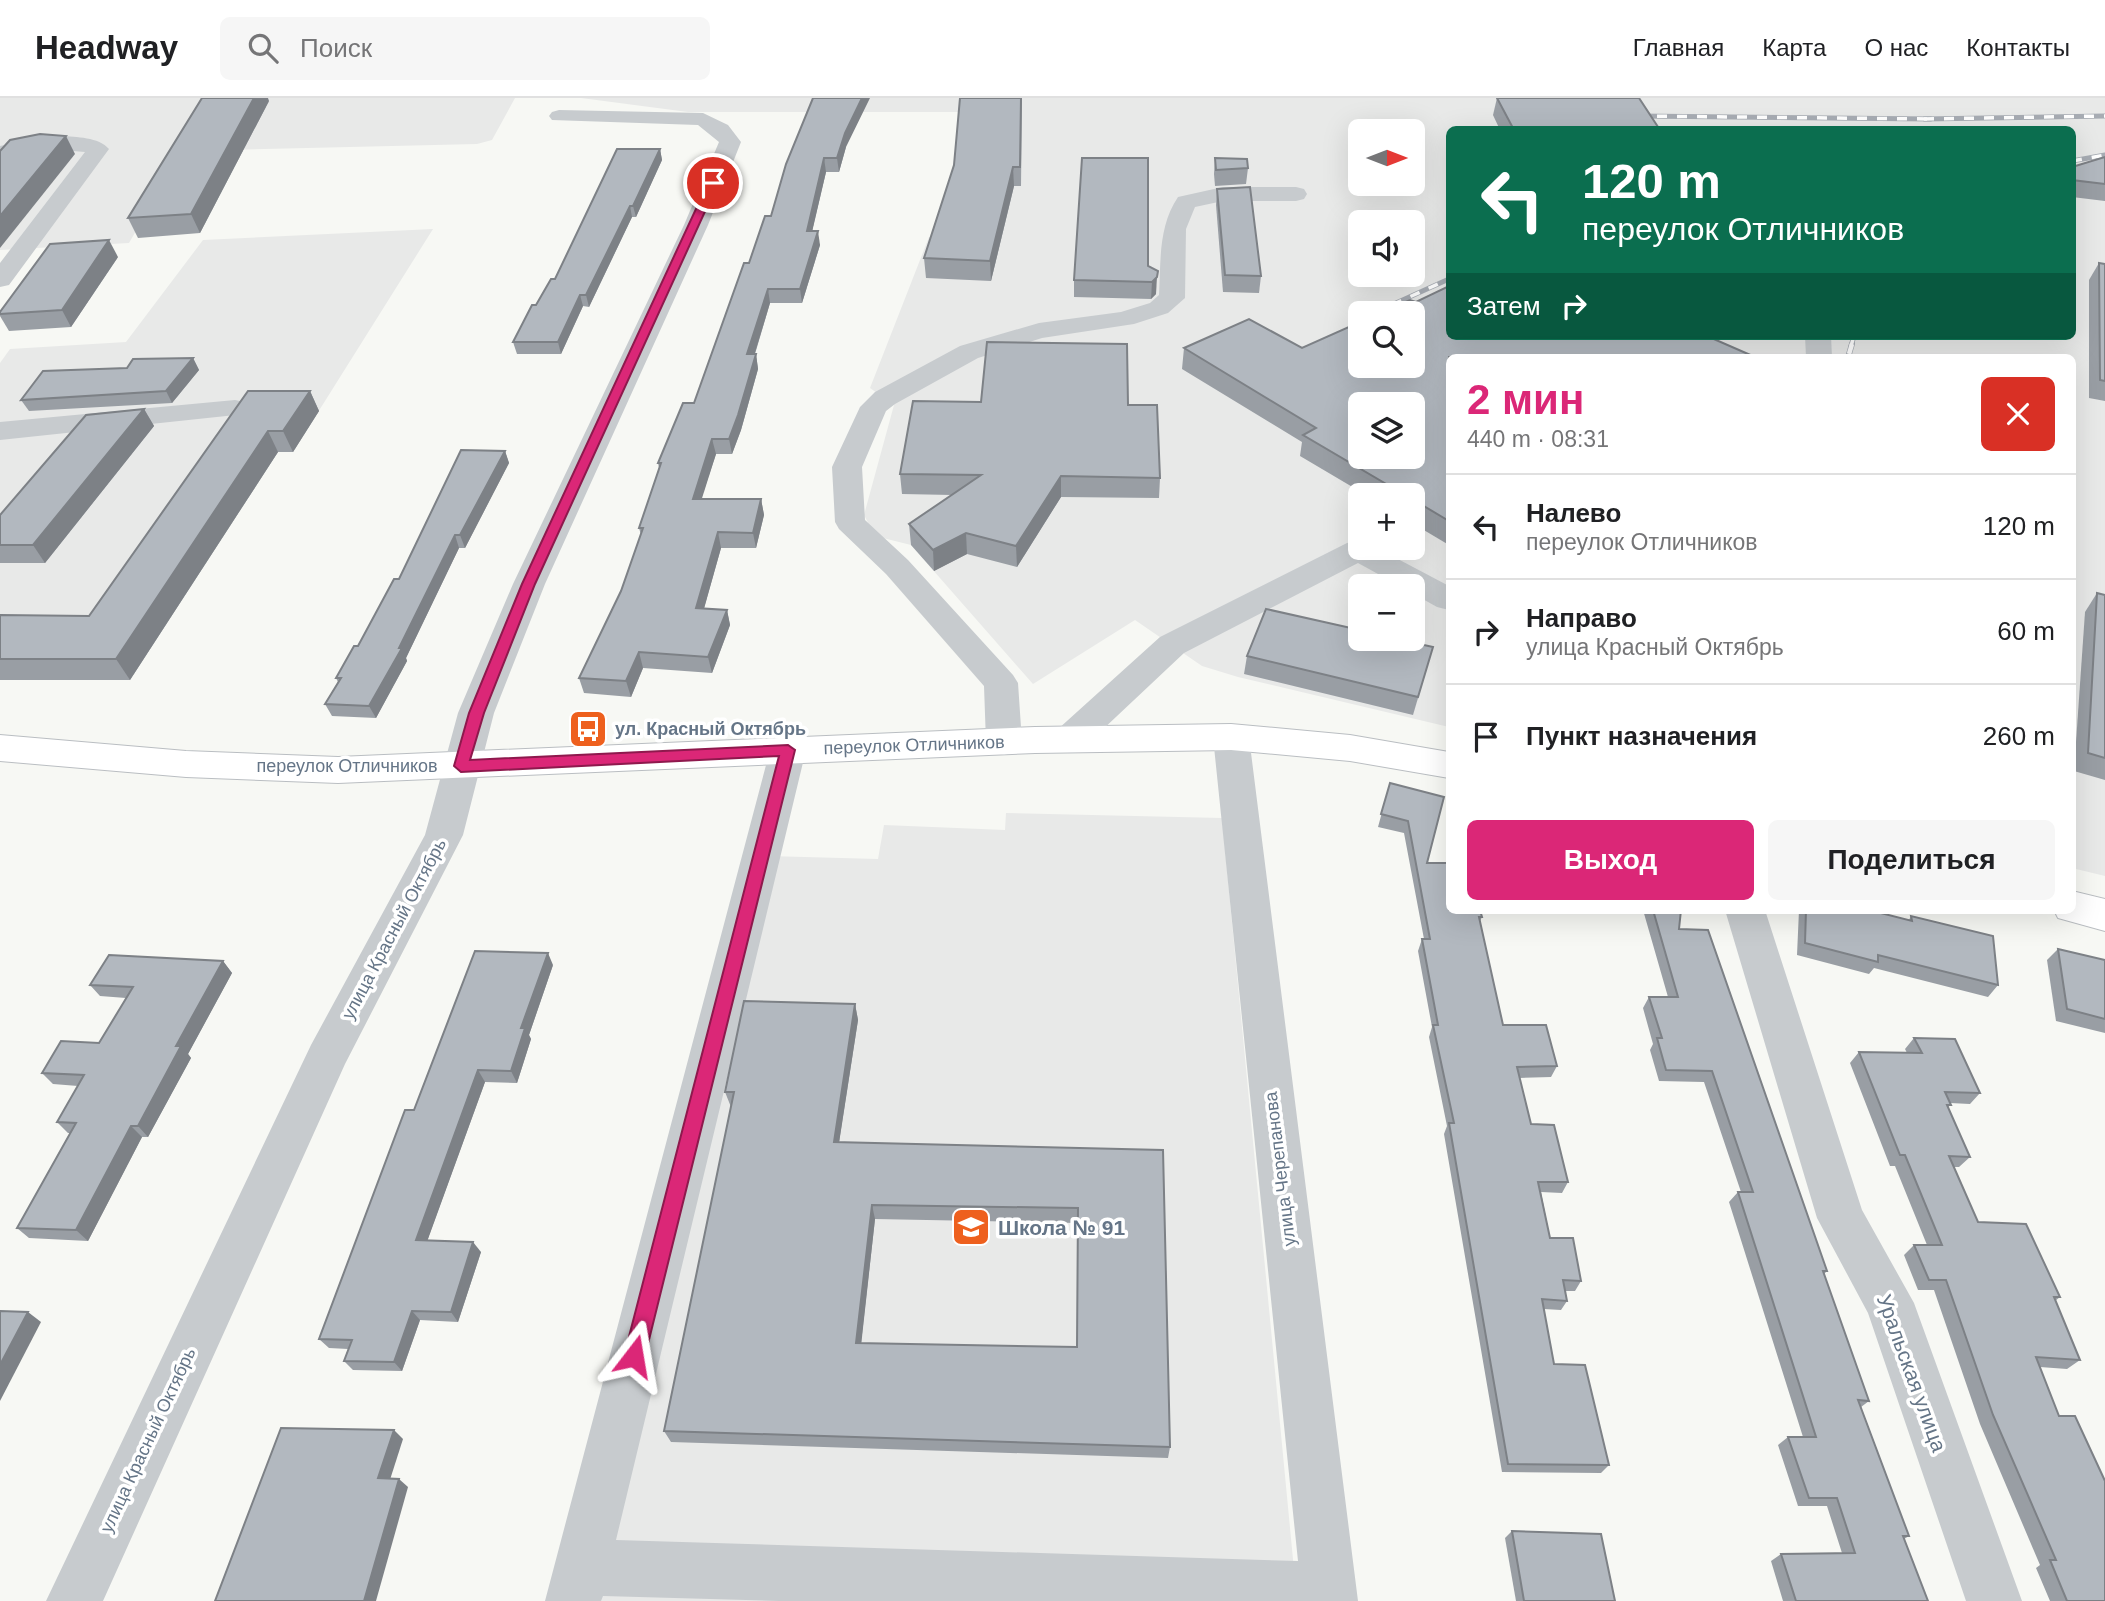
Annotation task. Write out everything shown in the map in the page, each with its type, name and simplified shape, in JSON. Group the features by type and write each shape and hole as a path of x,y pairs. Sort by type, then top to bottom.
{"main road":[{"name":"переулок Отличников","path":"10,753 326,769 461,766 1070,739 1231,737 1350,748 1446,764"},
{"path":"2076,908 2105,915"}],"street":[{"name":"улица Красный Октябрь","path":"74,1601 326,1058 444,835 476,713 528,584 696,225 730,142 720,130 703,119 664,116 559,116"},
{"path":"0,153 30,144 53,142 82,143 98,149 0,280"},
{"path":"1004,742 1001,683 897,568 850,522 848,467 874,407 885,398 969,352 1039,331 1125,319 1159,308 1172,298 1174,229 1186,202 1223,194 1296,194"},
{"path":"0,430 235,408"},
{"path":"1070,739 1172,645 1358,550 1446,598"},
{"name":"улица Черепанова","path":"1231,737 1329,1596"},
{"path":"788,750 577,1584 1329,1596"},
{"name":"Уральская улица","path":"1746,914 1841,1218 1889,1303 1994,1601"}],"shaded area":[{"path":"0,98 515,98 492,140 477,144 182,151 129,243 0,250"},
{"path":"581,98 2105,98 2105,876 2076,869 2076,354 1446,354 1446,726 1202,666 1135,620 1033,684 911,545 875,536 864,515 894,405 870,388 929,237 938,238 955,182 961,112 688,112"},
{"path":"433,229 293,452 278,452 130,680 0,680 0,363 10,349 126,342 203,240"},
{"name":"Школа № 91","path":"1006,813 1222,818 1297,1601 555,1601 768,856 878,859 884,825 1005,830"}],"building":[{"path":"202,98 254,98 191,214 128,218"},
{"path":"813,98 862,98 845,133 837,158 824,158 807,231 818,231 800,289 768,289 747,354 756,354 738,415 729,439 712,439 693,499 761,499 753,533 718,532 696,608 727,610 708,657 639,652 626,681 579,678 621,591 643,528 639,528 661,463 658,463 683,403 694,403 744,263 749,263 765,216 771,216 786,164"},
{"path":"960,98 1021,98 1020,167 1013,167 990,261 924,258 954,165"},
{"path":"1497,98 1639,98 1657,126 1512,126"},
{"path":"40,134 66,136 0,216 0,151 10,140"},
{"path":"617,149 660,149 586,295 580,295 558,342 513,342 532,305 536,305 551,279 555,279"},
{"path":"2105,157 2105,184 2076,180 2076,166"},
{"path":"1082,158 1148,158 1148,266 1158,271 1152,282 1074,280"},
{"path":"1215,158 1247,159 1248,168 1216,170"},
{"path":"1250,187 1261,276 1225,275 1217,189"},
{"path":"109,240 62,310 0,314 50,244"},
{"path":"2099,263 2105,264 2105,381 2100,380"},
{"path":"1446,287 1446,340 1716,340 1748,354 1446,354 1446,519 1425,507 1425,483 1385,483 1361,469 1425,469 1425,392 1348,392 1348,461 1303,435 1316,428 1184,348 1249,319 1302,348 1348,327 1348,378 1425,378 1425,301 1418,301"},
{"path":"987,342 1127,344 1128,405 1157,405 1160,478 1061,476 1016,546 966,533 933,550 909,524 981,475 900,474 913,401 981,402"},
{"path":"193,358 166,391 21,400 43,371 127,368 133,359"},
{"path":"248,391 310,391 283,431 268,431 116,659 0,659 0,615 89,616"},
{"path":"144,409 33,545 0,545 0,515 86,415"},
{"path":"461,450 505,451 460,535 455,535 399,648 402,648 369,706 325,704 341,678 336,678 354,646 358,646 394,579 399,579"},
{"path":"2097,593 2105,595 2105,758 2088,753"},
{"path":"1266,609 1348,627 1348,651 1425,651 1425,645 1433,647 1418,697 1247,656"},
{"path":"1390,783 1444,797 1427,863 1446,863 1446,914 1481,914 1482,917 1479,917 1503,1025 1546,1025 1557,1066 1517,1067 1531,1124 1554,1125 1568,1182 1538,1182 1550,1238 1573,1238 1581,1281 1563,1280 1567,1301 1542,1299 1554,1364 1585,1365 1609,1465 1508,1464 1449,1123 1454,1123 1433,1025 1438,1025 1422,939 1430,939 1408,821 1381,814"},
{"path":"1654,914 1681,914 1679,929 1708,930 1827,1271 1823,1271 1869,1401 1858,1400 1909,1536 1903,1536 1928,1601 1796,1601 1781,1554 1855,1553 1837,1498 1809,1498 1788,1437 1816,1437 1738,1192 1753,1192 1712,1071 1666,1070 1657,1038 1662,1038 1649,997 1678,997"},
{"path":"1806,914 1885,914 1912,921 1911,916 1993,936 1998,985 1878,955 1878,962 1805,943"},
{"path":"2058,949 2105,960 2105,1019 2067,1009"},
{"path":"475,951 548,953 521,1028 525,1028 511,1071 478,1070 416,1240 473,1242 451,1312 412,1311 394,1362 344,1361 352,1340 319,1339 405,1110 414,1110"},
{"path":"109,955 223,961 176,1046 181,1046 138,1126 131,1126 76,1230 17,1228 76,1123 57,1122 84,1075 42,1073 61,1041 99,1043 133,987 90,985"},
{"path":"744,1001 855,1004 834,1142 1163,1150 1170,1447 664,1431 734,1092 725,1092","holes":["872,1205 1078,1208 1077,1347 856,1343"]},
{"path":"1914,1038 1955,1039 1980,1093 1945,1092 1951,1105 1947,1105 1970,1157 1949,1156 1978,1222 2026,1224 2060,1297 2054,1297 2080,1360 2036,1357 2059,1416 2075,1416 2105,1481 2105,1601 2067,1601 2050,1560 2056,1560 1993,1415 1946,1280 1929,1280 1914,1245 1942,1245 1905,1155 1900,1155 1859,1052 1922,1053"},
{"path":"0,1311 28,1312 0,1365"},
{"path":"281,1428 394,1430 378,1478 399,1479 364,1601 215,1601"},
{"path":"1512,1531 1601,1534 1615,1601 1524,1601"}],"railway":[{"path":"1637,116 1927,119"},
{"path":"1927,119 2105,116"},
{"path":"1927,119 1931,119"},
{"path":"2076,160 2105,155"},
{"path":"1400,301 1446,280"},
{"path":"1851,346 1853,340"},
{"path":"1849,354 1852,344"}],"place":[{"name":"ул. Красный Октябрь","path":"588,729"},
{"name":"Школа № 91","path":"971,1227"}],"route":[{"path":"634,1356 788,750 461,766 476,713 528,584 696,225 713,183"}]}
